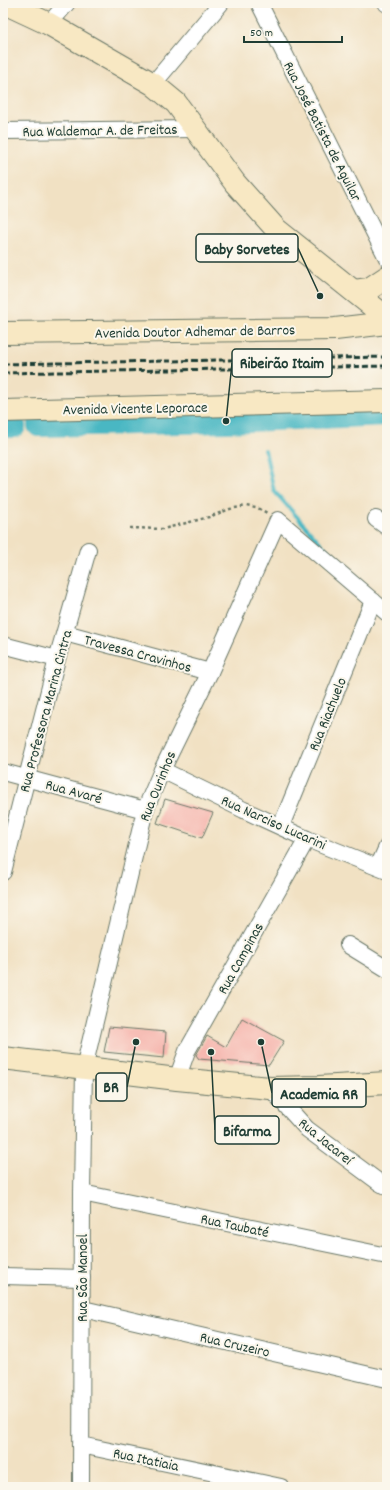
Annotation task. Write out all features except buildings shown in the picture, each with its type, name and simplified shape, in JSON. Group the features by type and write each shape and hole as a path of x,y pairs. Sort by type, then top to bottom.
{"street":[{"path":"4,3 49,24 153,84 176,103 235,182 271,224 387,318"},
{"path":"49,24 67,3"},
{"path":"153,84 221,3"},
{"name":"Rua José Batista de Aguilar","path":"259,3 387,258"},
{"name":"Rua Waldemar A. de Freitas","path":"3,131 196,129"},
{"path":"354,291 369,289 387,277"},
{"name":"Avenida Doutor Adhemar de Barros","path":"3,333 335,329 387,323"},
{"name":"Avenida Vicente Leporace","path":"3,411 387,401"},
{"path":"278,520 387,613"},
{"name":"Rua Ourinhos","path":"84,1068 145,810 162,770 210,672 278,520"},
{"name":"Rua Professora Marina Cintra","path":"3,872 57,660 88,550"},
{"name":"Rua Riachuelo","path":"281,826 373,601"},
{"name":"Travessa Cravinhos","path":"65,634 210,672"},
{"path":"3,645 57,660"},
{"name":"Rua Narciso Lucarini","path":"162,770 307,839 382,869"},
{"name":"Rua Avaré","path":"3,772 145,810"},
{"name":"Rua Campinas","path":"177,1079 188,1051 307,839"},
{"path":"382,869 387,847"},
{"path":"348,945 387,969"},
{"path":"3,1058 177,1079 270,1088 319,1087 387,1082"},
{"name":"Rua São Manoel","path":"81,1487 84,1068"},
{"name":"Rua Jacareí","path":"270,1088 307,1129 387,1187"},
{"name":"Rua Taubaté","path":"82,1193 387,1256"},
{"path":"3,1276 82,1278"},
{"name":"Rua Cruzeiro","path":"82,1310 387,1379"},
{"name":"Rua Itatiaia","path":"82,1446 257,1485 281,1487"}],"path":[{"path":"130,528 163,529 209,517 230,509 246,506 260,509 278,520"}],"waterway":[{"path":"39,425 226,421 387,414"},
{"path":"3,426 14,426"},
{"path":"265,450 274,491 333,557"}],"railway":[{"path":"3,364 387,357"},
{"path":"3,373 387,366"}],"place":[{"name":"Baby Sorvetes","path":"320,296"},
{"name":"Ribeirão Itaim","path":"226,421"},
{"name":"BR","path":"136,1042"},
{"name":"Academia RR","path":"261,1042"},
{"name":"Bifarma","path":"211,1052"}]}
